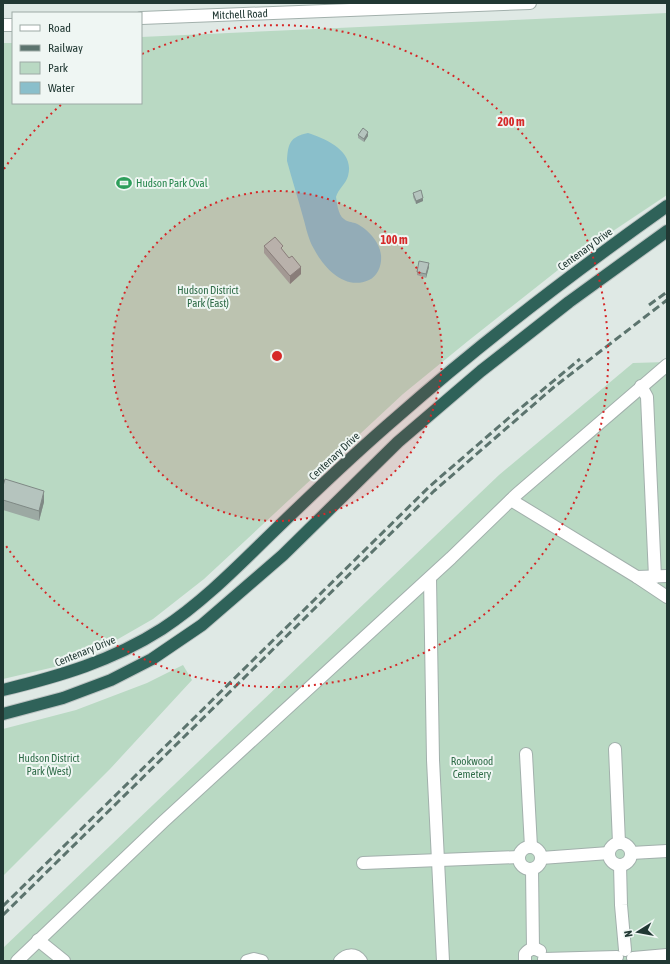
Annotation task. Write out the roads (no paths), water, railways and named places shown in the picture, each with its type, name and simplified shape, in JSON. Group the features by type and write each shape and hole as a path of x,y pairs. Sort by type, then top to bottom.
{"highway":[{"name":"Centenary Drive","path":"3,690 56,677 94,664 132,646 174,620 225,578 376,435 450,371 526,309 667,206"},
{"path":"3,714 63,698 111,680 152,659 202,625 283,555 398,442 469,381 569,302 667,231"}],"street":[{"name":"Mitchell Road","path":"142,18 530,3"},
{"path":"16,961 164,821 430,578 511,500 667,365"},
{"path":"637,577 661,576 647,397 641,386"},
{"path":"511,500 667,597"},
{"path":"430,578 433,760 443,961"},
{"path":"615,749 619,842"},
{"path":"526,754 531,847"},
{"path":"619,842 627,845 631,853"},
{"path":"609,853 612,847 619,842"},
{"path":"531,847 539,852 541,858 538,865 532,869 524,867 519,857 522,850 531,847"},
{"path":"631,853 667,851"},
{"path":"609,853 613,862 620,864 627,862 631,853"},
{"path":"541,858 609,853"},
{"path":"363,863 519,857"},
{"path":"620,864 620,905 625,957"},
{"path":"532,869 532,949"},
{"path":"38,940 64,961"},
{"path":"532,949 541,952 543,960 667,955"},
{"path":"525,961 525,954 532,949"},
{"path":"340,961 346,956 350,955 356,956 361,961"},
{"path":"247,961 254,959 262,961"}],"water":[{"path":"308,133 337,147 347,160 349,167 348,176 346,182 338,191 336,197 337,206 342,217 347,221 360,225 364,228 378,245 381,255 381,263 375,276 369,280 360,283 344,280 336,276 323,263 310,241 287,161 289,145 291,142 297,137"}],"railway":[{"path":"649,305 667,292"},
{"path":"3,915 434,491 554,387 667,300"},
{"path":"3,906 430,486 580,359"}],"place":[{"name":"Hudson Park Oval","path":"124,183"}],"park label":[{"name":"Hudson District Park (East)","path":"208,296"},
{"name":"Hudson District Park (West)","path":"49,764"},
{"name":"Rookwood Cemetery","path":"472,767"}]}
